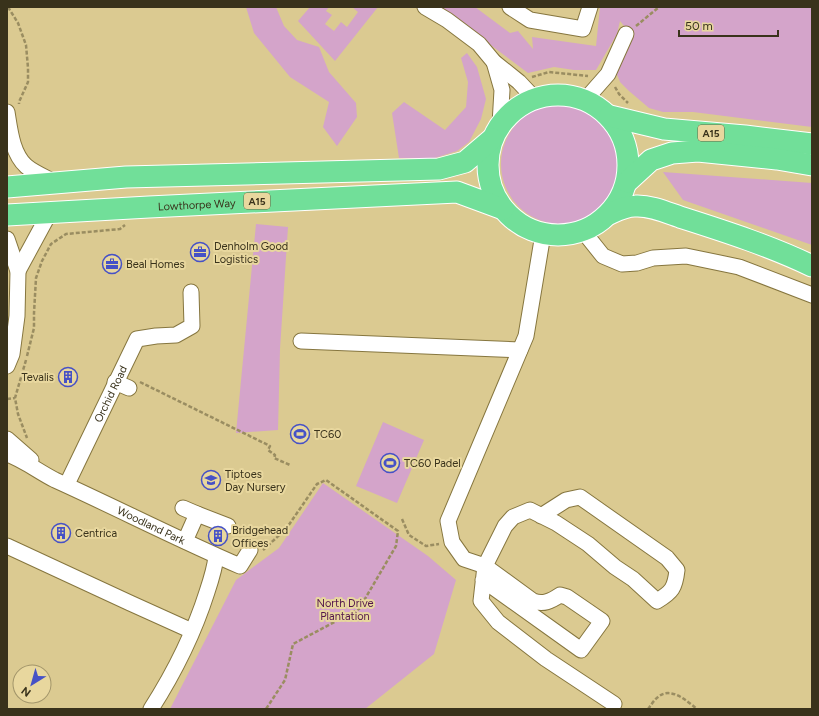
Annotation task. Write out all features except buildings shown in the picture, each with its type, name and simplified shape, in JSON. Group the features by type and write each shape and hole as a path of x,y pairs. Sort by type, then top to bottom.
{"highway":[{"name":"A15","path":"7,187 126,177 439,169 465,162 496,132 515,108 534,98 551,94 563,94 586,99 599,107 610,116 620,131 627,147 629,164 627,182 620,199 609,214 597,224 583,231 563,235 543,234 528,228 514,220 503,209 494,193 488,175 488,157 496,132"},
{"name":"A15","path":"610,116 664,129 745,136 812,144"},
{"name":"A15","path":"627,182 651,160 672,153 698,151 777,159 812,165"},
{"name":"Lowthorpe Way","path":"7,215 457,192 503,209"},
{"path":"609,214 623,208 636,206 652,208 717,228 776,249 812,266"}],"street":[{"path":"425,7 447,20 479,44 494,62 519,82 534,98"},
{"path":"516,9 530,20 584,29 590,7"},
{"path":"586,99 608,74 626,34"},
{"path":"494,62 502,90 496,132"},
{"path":"13,110 10,132 16,150 26,165 56,183"},
{"path":"18,271 50,212"},
{"path":"583,231 603,256 622,264 637,263 653,258 686,256 739,267 812,295"},
{"path":"484,573 538,603 549,602 560,595 567,596 602,621 581,650 484,573 464,559 452,542 448,521 526,336 543,234"},
{"path":"7,239 18,271 17,316 12,354 7,366"},
{"name":"Orchid Road","path":"67,484 122,381 137,339 176,335 192,326 190,292"},
{"path":"301,341 520,350"},
{"name":"Woodland Park","path":"7,439 19,448 46,475"},
{"name":"Woodland Park","path":"7,454 46,475 240,566 256,550"},
{"path":"541,516 566,500 580,497 667,558 677,570 675,584 669,594 657,601 588,544 556,523 541,516 530,510 514,516 504,526 484,573 481,601 498,622 546,658 614,704"},
{"path":"185,541 190,511 228,526"},
{"path":"7,546 192,631"},
{"path":"151,709 165,686 192,631 215,566 216,556"}],"path":[{"path":"8,7 18,23 26,45 28,68 28,82 13,110"},
{"path":"626,34 659,7"},
{"path":"519,82 549,72 587,77 608,74"},
{"path":"27,437 18,414 15,398 34,328 36,278 42,261 51,244 66,234 120,229 126,225"},
{"path":"122,381 270,446 268,450 275,455 274,458 290,465"},
{"path":"7,399 15,398"},
{"path":"256,550 286,529 317,484 326,480 398,531 396,546 359,609 293,644 285,680 266,709"},
{"path":"402,518 409,535 426,546 452,542"},
{"path":"648,709 659,696 665,693 673,693 697,709"}],"green space":[{"path":"246,7 276,7 284,26 297,40 319,47 329,72 356,103 357,117 337,146 323,127 329,102 290,77 254,33"},
{"path":"310,7 329,7 326,11 332,15 325,24 334,31 341,22 347,27 358,12 352,7 378,7 335,61 298,21"},
{"path":"440,7 475,7 510,33 518,31 533,49 532,37 596,46 600,7 812,7 812,127 693,112 663,112 649,108 620,82 616,72 633,37 620,21 617,34 596,70 574,70 554,67 528,73"},
{"path":"467,53 477,67 486,99 481,119 469,142 457,151 435,158 399,158 392,113 404,102 445,130 466,107 468,82 461,58"},
{"path":"561,104 573,105 584,109 594,114 603,122 611,131 616,141 620,152 620,176 616,187 611,197 603,206 594,214 584,219 573,223 561,224 549,223 538,219 528,214 519,206 511,197 506,187 502,176 501,164 502,152 506,141 511,131 519,122 528,114 538,109 549,105"},
{"path":"663,172 812,183 812,245 683,200"},
{"path":"256,224 288,227 280,349 278,430 236,433"},
{"name":"TC60 Padel","path":"383,422 424,440 397,503 356,486"},
{"name":"North Drive Plantation","path":"323,483 428,556 456,580 434,654 365,709 170,709 236,580 279,548"}],"place":[{"name":"Denholm Good Logistics","path":"200,252"},
{"name":"Beal Homes","path":"112,264"},
{"name":"Tevalis","path":"68,377"},
{"name":"TC60","path":"300,434"},
{"name":"TC60 Padel","path":"390,463"},
{"name":"Tiptoes Day Nursery","path":"211,480"},
{"name":"Centrica","path":"61,533"},
{"name":"Bridgehead Offices","path":"218,536"}]}
